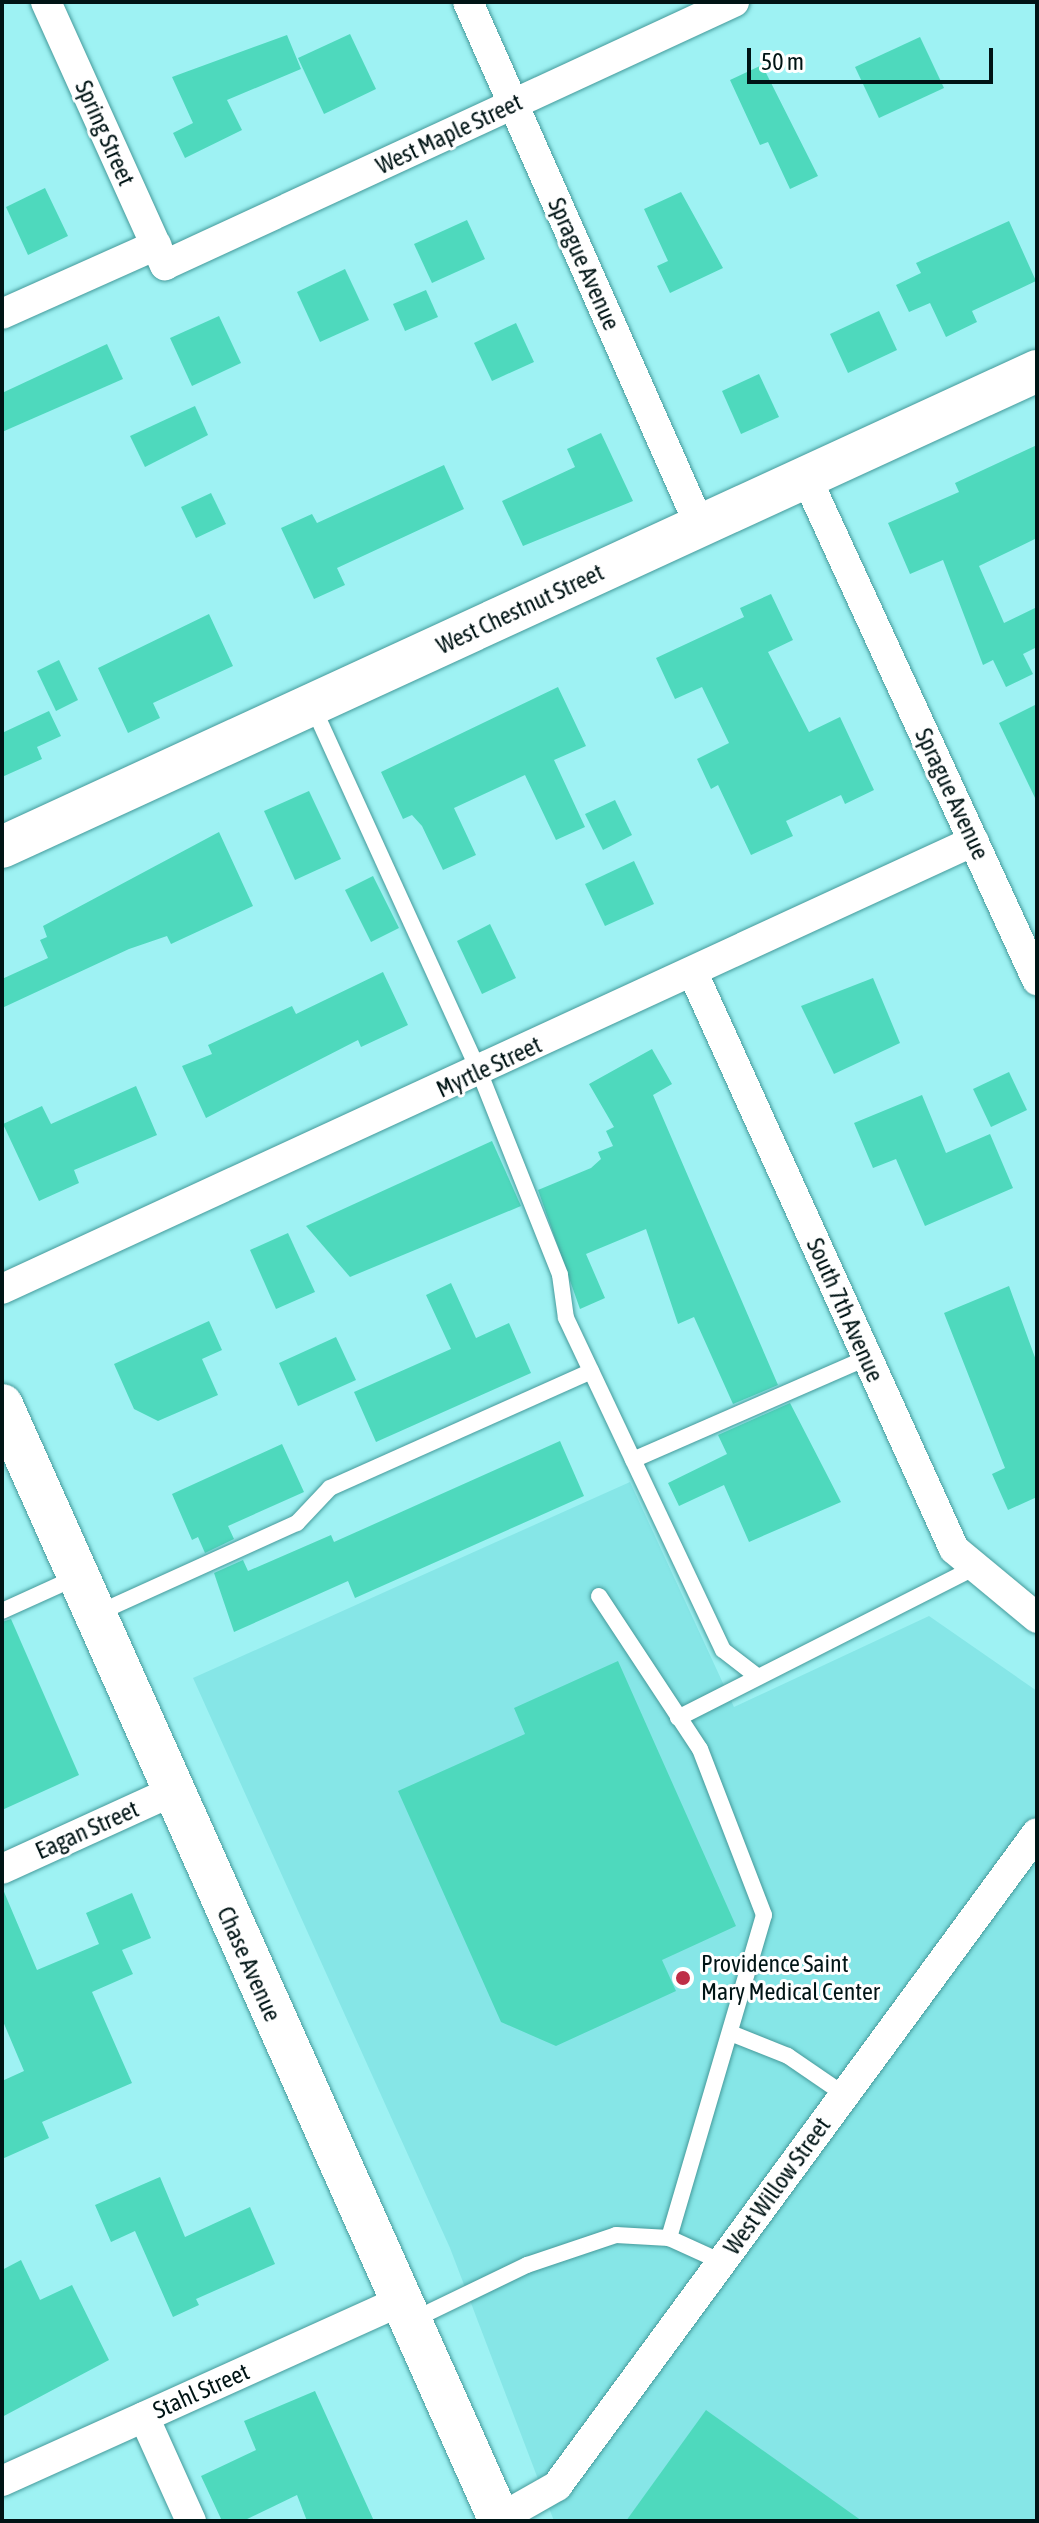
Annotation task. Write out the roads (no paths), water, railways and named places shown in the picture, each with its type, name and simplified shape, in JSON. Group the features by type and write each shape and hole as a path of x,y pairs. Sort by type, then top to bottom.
{"street":[{"name":"Spring Street","path":"46,2 160,255"},
{"name":"Sprague Avenue","path":"468,2 700,526"},
{"name":"West Maple Street","path":"2,314 160,255 514,104 734,2"},
{"name":"West Chestnut Street","path":"2,847 1037,371"},
{"name":"Sprague Avenue","path":"806,477 1037,980"},
{"name":"Myrtle Street","path":"2,1289 974,841"},
{"name":"South 7th Avenue","path":"693,973 954,1549 1037,1618"},
{"name":"Chase Avenue","path":"2,1405 171,1792 499,2520"},
{"name":"Eagan Street","path":"2,1869 171,1792"},
{"name":"West Willow Street","path":"499,2520 557,2486 1037,1833"},
{"name":"Stahl Street","path":"2,2481 144,2417 406,2311"},
{"path":"144,2417 191,2521"}],"lane":[{"path":"312,705 479,1071 560,1275 566,1318 723,1650 758,1677"},
{"path":"633,1460 867,1358"},
{"path":"94,1615 297,1523 330,1488 591,1371"},
{"path":"678,1718 975,1567"},
{"path":"2,1611 77,1577"},
{"path":"599,1596 700,1749 735,1827 764,1915 733,2034 669,2238"},
{"path":"733,2034 788,2056 845,2095"},
{"path":"406,2311 575,2246 616,2235 669,2238 722,2262"}],"place":[{"name":"Providence Saint Mary Medical Center","path":"683,1978"}]}
